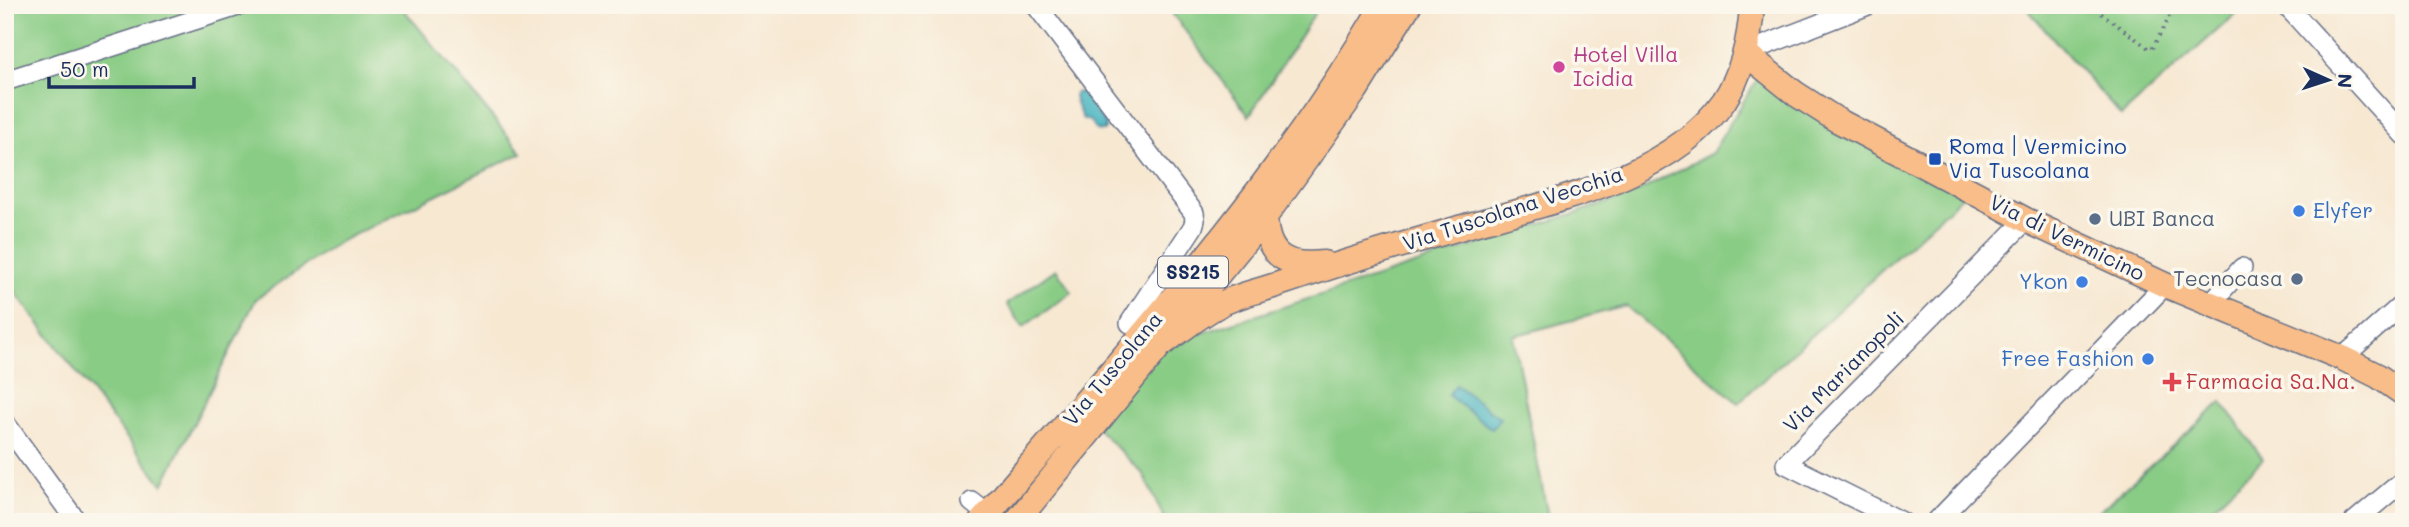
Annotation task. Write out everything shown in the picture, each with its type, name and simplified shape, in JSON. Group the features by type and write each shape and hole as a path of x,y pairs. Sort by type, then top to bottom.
{"main road":[{"name":"Via Tuscolana","path":"980,513 1139,330 1289,150 1336,83 1383,5"},
{"name":"Via Tuscolana","path":"1016,522 1139,330 1232,260 1343,108 1409,5"},
{"name":"Via Tuscolana Vecchia","path":"1346,261 1573,195 1640,168 1676,147 1712,115 1731,89 1745,53 1752,5"},
{"name":"Via di Vermicino","path":"1745,53 1796,94 1837,120 2026,220 2165,285 2343,358 2378,376 2404,394"},
{"path":"1265,217 1270,244 1284,259 1305,264 1346,261"},
{"path":"1139,330 1346,261"}],"street":[{"path":"5,81 241,5"},
{"path":"1036,5 1194,214 1193,227 1139,330"},
{"path":"1745,53 1868,5"},
{"path":"2286,5 2404,135"},
{"name":"Via Marianopoli","path":"1902,522 1786,464 2026,220"},
{"path":"2210,304 2242,268"},
{"path":"1936,522 2165,285"},
{"path":"2343,358 2404,303"},
{"path":"5,423 77,522"},
{"path":"2354,522 2404,480"}],"path":[{"path":"2090,5 2147,48 2152,48 2170,16 2173,5"}],"green space":[{"path":"5,5 400,5 522,153 339,242 256,299 163,485 5,279"},
{"path":"1166,5 1320,5 1249,116"},
{"path":"2024,5 2246,5 2121,116"},
{"path":"1759,76 1969,190 1738,403 1626,306 1513,336 1549,522 1166,522 1143,474 1094,425 1158,347 1632,195 1712,153"},
{"path":"1056,269 1072,292 1023,327 1007,304"},
{"path":"2222,402 2263,459 2198,522 2087,522"}],"water":[{"path":"1077,92 1083,93 1106,125 1104,131 1096,130 1090,121 1083,119 1074,97"},
{"path":"1456,385 1500,418 1492,429 1448,395"}],"place":[{"name":"Hotel Villa Icidia","path":"1559,67"},
{"name":"Roma | Vermicino Via Tuscolana","path":"1935,159"},
{"name":"Elyfer","path":"2299,211"},
{"name":"UBI Banca","path":"2095,219"},
{"name":"Tecnocasa","path":"2297,279"},
{"name":"Ykon","path":"2082,282"},
{"name":"Free Fashion","path":"2148,359"},
{"name":"Farmacia Sa.Na.","path":"2172,382"}]}
